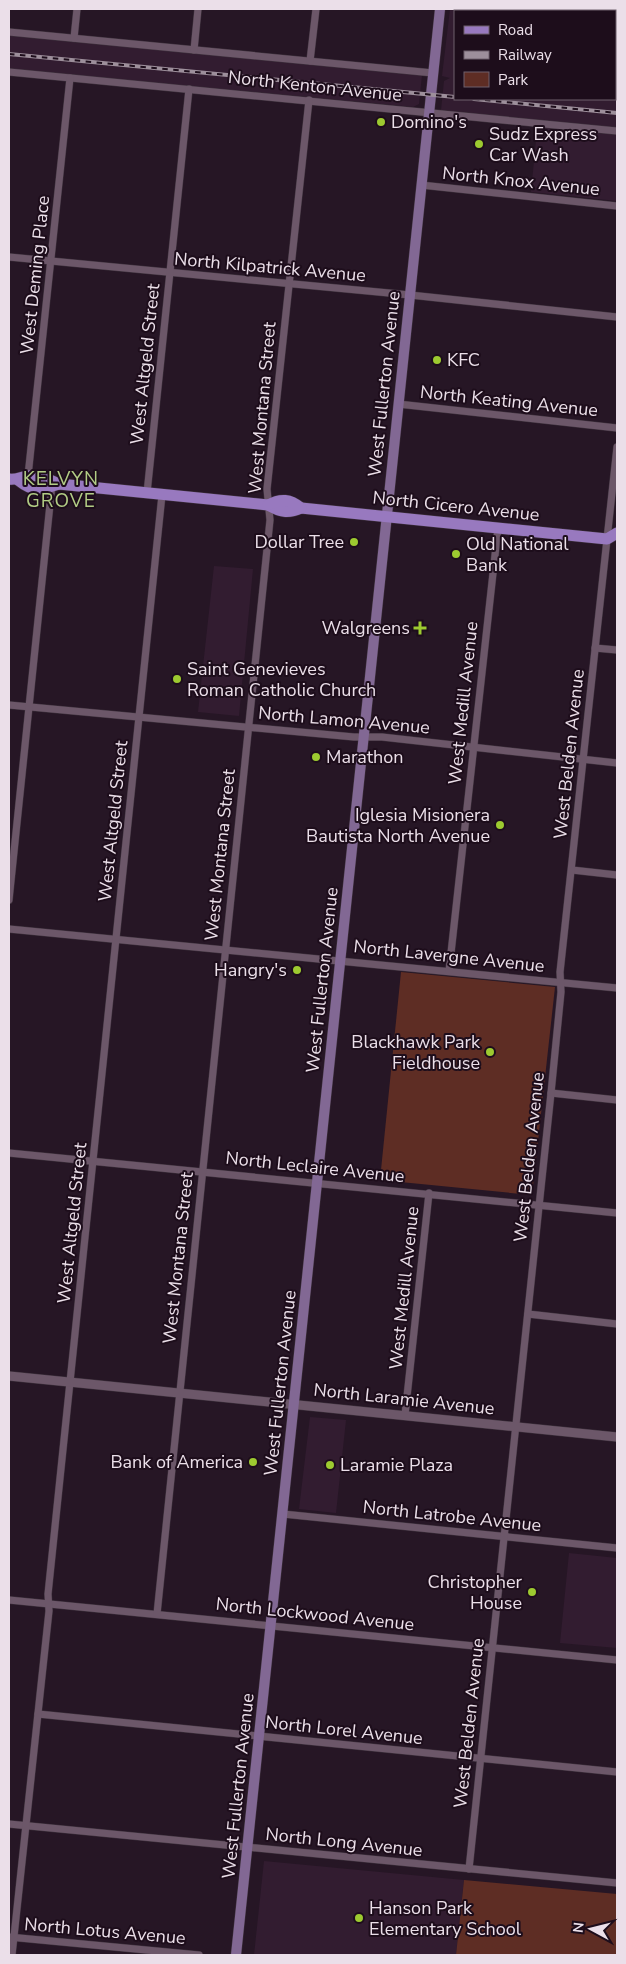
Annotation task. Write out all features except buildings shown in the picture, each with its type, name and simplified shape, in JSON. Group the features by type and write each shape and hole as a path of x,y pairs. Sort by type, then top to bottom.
{"main road":[{"name":"West Fullerton Avenue","path":"236,1955 440,9"},
{"name":"North Cicero Avenue","path":"18,478 28,488 42,489 54,484 268,505 278,500 293,501 301,508 498,528 612,536 617,546"}],"street":[{"path":"74,38 77,9"},
{"path":"194,50 198,9"},
{"path":"310,61 316,9"},
{"name":"North Kenton Avenue","path":"9,32 433,73"},
{"name":"North Kenton Avenue","path":"9,72 617,131"},
{"name":"West Deming Place","path":"18,478 51,261 70,78"},
{"name":"West Altgeld Street","path":"147,493 189,89"},
{"name":"West Montana Street","path":"157,1614 270,520 267,489 309,100"},
{"name":"North Knox Avenue","path":"421,185 617,206"},
{"name":"North Kilpatrick Avenue","path":"9,257 410,295 617,317"},
{"name":"North Keating Avenue","path":"398,404 617,428"},
{"name":"West Belden Avenue","path":"469,1869 551,1093 595,648 612,536 617,447"},
{"path":"9,900 54,484"},
{"name":"West Altgeld Street","path":"12,1955 11,1937 26,1826 38,1714 48,1594 162,494"},
{"name":"West Medill Avenue","path":"449,971 498,528"},
{"path":"595,648 617,650"},
{"name":"North Lamon Avenue","path":"9,705 364,737 382,737 617,763"},
{"path":"572,870 617,875"},
{"name":"North Lavergne Avenue","path":"9,929 617,988"},
{"path":"551,1093 617,1100"},
{"name":"North Leclaire Avenue","path":"9,1153 617,1212"},
{"name":"West Medill Avenue","path":"405,1415 429,1193"},
{"path":"528,1314 617,1324"},
{"name":"North Laramie Avenue","path":"9,1376 617,1437"},
{"name":"North Latrobe Avenue","path":"283,1514 617,1548"},
{"name":"North Lockwood Avenue","path":"9,1600 617,1660"},
{"name":"North Lorel Avenue","path":"38,1714 617,1772"},
{"name":"North Long Avenue","path":"9,1824 617,1883"},
{"name":"North Lotus Avenue","path":"11,1937 199,1955"}],"shaded area":[{"path":"450,9 617,9 617,201 531,192 538,120 441,110 444,81 450,78 442,76"},
{"path":"9,35 422,75 419,104 413,107 9,69"},
{"path":"214,566 253,569 239,716 198,712"},
{"name":"Laramie Plaza","path":"310,1417 346,1420 336,1513 299,1509"},
{"path":"569,1553 617,1558 617,1648 560,1643"},
{"name":"Hanson Park Elementary School","path":"264,1861 464,1880 456,1955 254,1955"}],"green space":[{"path":"401,972 555,987 532,1195 380,1180"},
{"path":"464,1880 617,1894 617,1955 456,1955"}],"railway":[{"path":"9,54 454,97"},
{"path":"484,100 617,113"}],"place":[{"name":"Domino's","path":"381,122"},
{"name":"Sudz Express Car Wash","path":"479,144"},
{"name":"KFC","path":"437,360"},
{"name":"Dollar Tree","path":"354,542"},
{"name":"Old National Bank","path":"456,554"},
{"name":"Walgreens","path":"420,628"},
{"name":"Saint Genevieves Roman Catholic Church","path":"177,679"},
{"name":"Marathon","path":"316,757"},
{"name":"Iglesia Misionera Bautista North Avenue","path":"500,825"},
{"name":"Hangry's","path":"297,970"},
{"name":"Blackhawk Park Fieldhouse","path":"490,1052"},
{"name":"Bank of America","path":"253,1462"},
{"name":"Laramie Plaza","path":"330,1465"},
{"name":"Christopher House","path":"532,1592"},
{"name":"Hanson Park Elementary School","path":"359,1918"}],"district":[{"name":"KELVYN GROVE","path":"61,490"}]}
